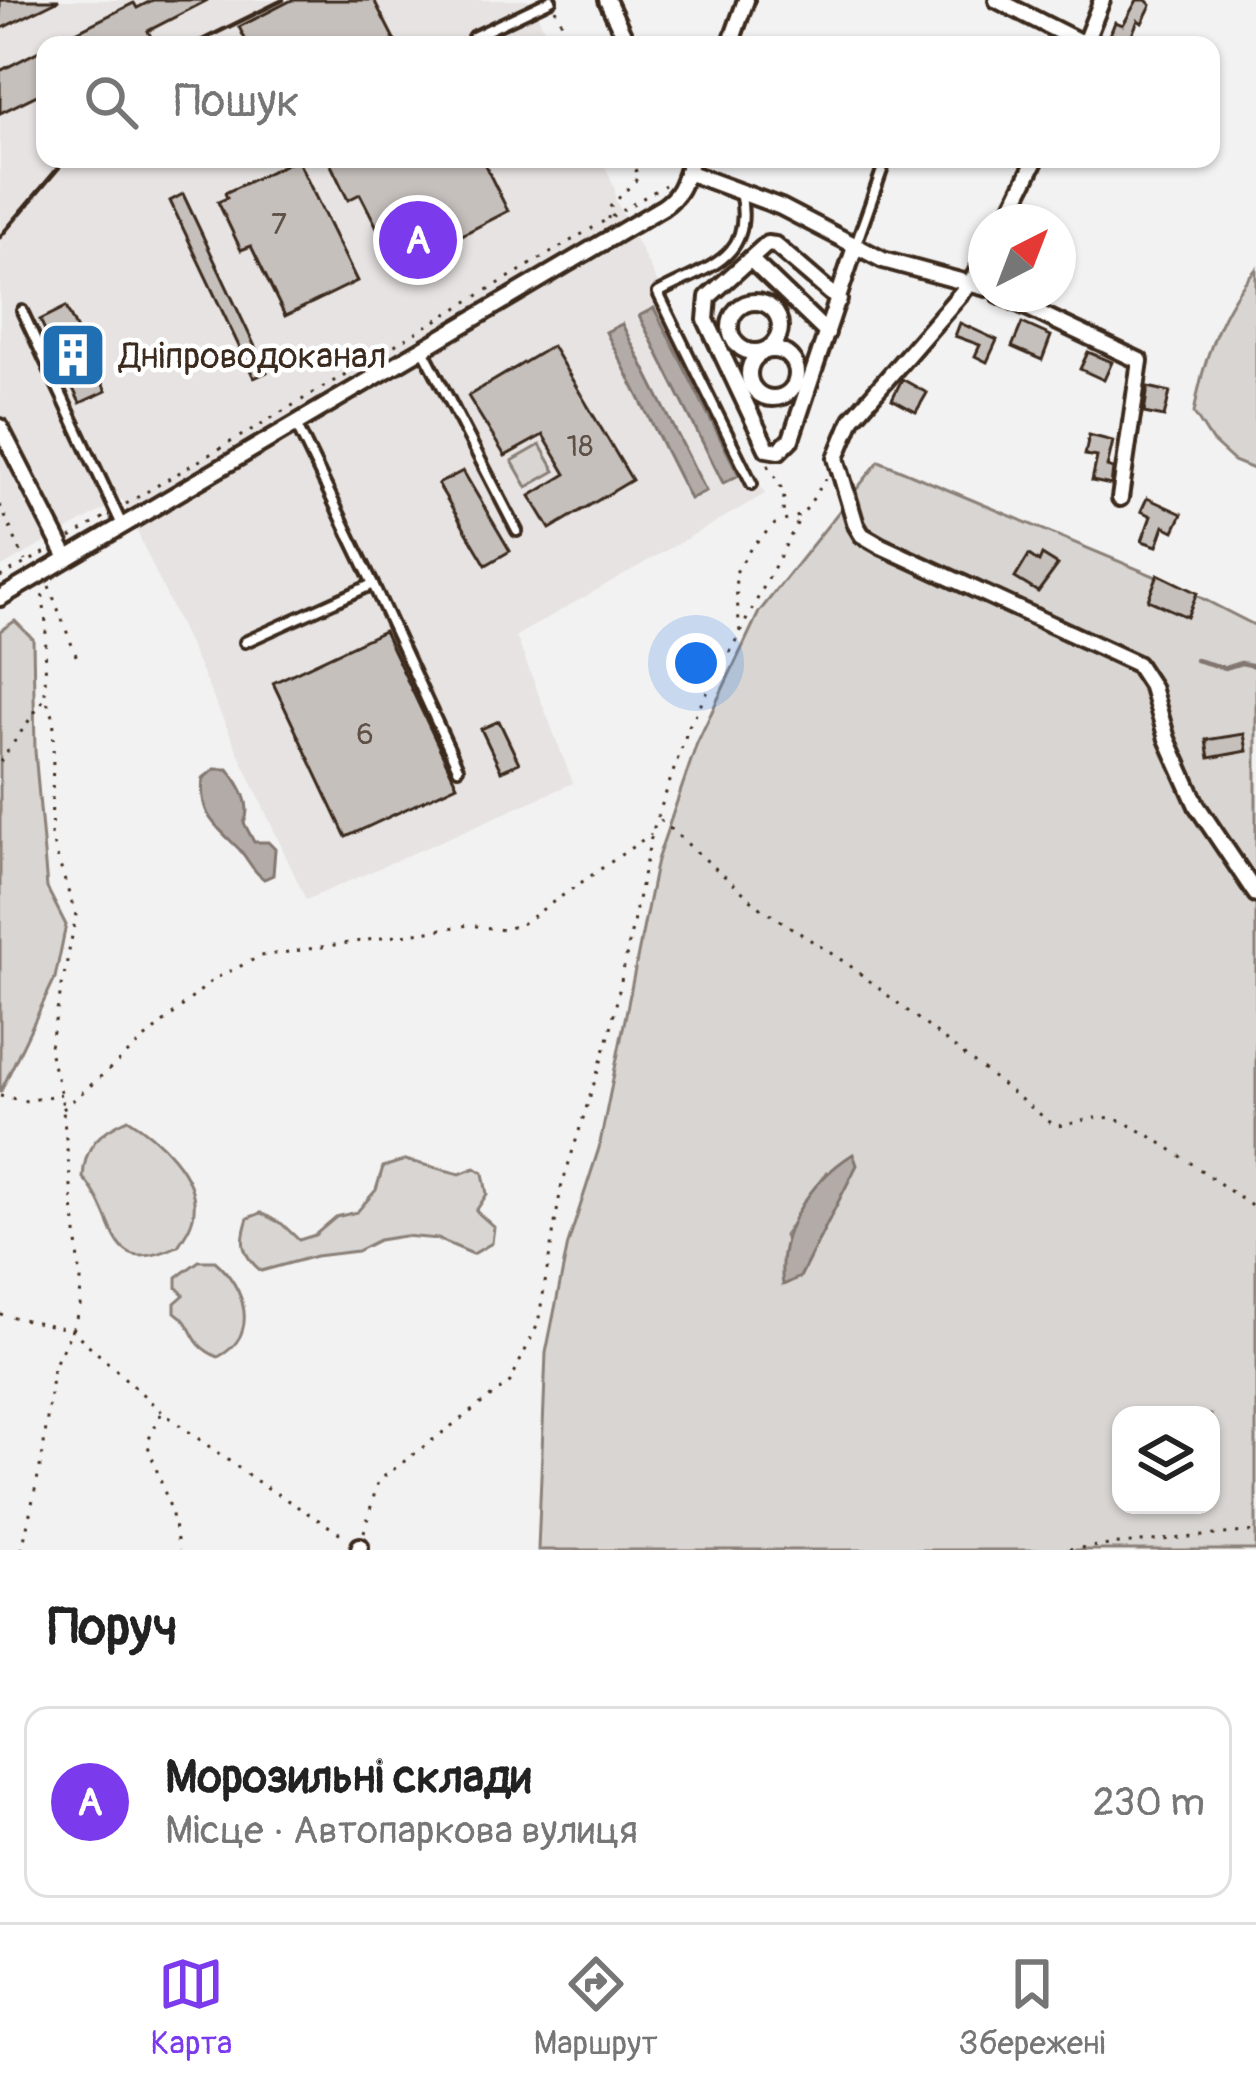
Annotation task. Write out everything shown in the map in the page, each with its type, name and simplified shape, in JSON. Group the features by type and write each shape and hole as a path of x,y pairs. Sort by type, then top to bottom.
{"street":[{"path":"607,0 624,36"},
{"path":"733,36 746,0"},
{"path":"997,0 1067,36"},
{"path":"1088,36 1102,0"},
{"path":"0,598 42,575 64,551 122,527 663,207 677,198 686,168"},
{"path":"697,168 855,247 905,267 968,282"},
{"path":"1015,204 1032,168"},
{"path":"839,300 775,245 761,246 708,297 706,320 766,449 779,451 791,439 839,300 855,247"},
{"path":"750,259 827,333"},
{"path":"728,278 745,304"},
{"path":"968,297 852,419 836,458 862,535 1137,664 1146,674 1167,739 1198,806 1256,894"},
{"path":"745,304 766,304 780,321 776,342 765,351 751,352 734,340 731,320 745,304"},
{"path":"1036,312 1140,362 1120,498"},
{"path":"0,427 64,551"}],"lane":[{"path":"475,36 551,0"},
{"path":"855,247 883,168"},
{"path":"740,190 746,226 734,248 658,293 752,484"},
{"path":"22,310 122,527"},
{"path":"424,351 517,531"},
{"path":"297,426 458,768"},
{"path":"245,642 373,584"}],"path":[{"path":"551,0 568,36"},
{"path":"608,220 609,208 639,177 634,168"},
{"path":"0,577 64,551 115,511 608,220 680,168"},
{"path":"766,449 768,464 784,493 783,519"},
{"path":"0,1314 72,1330 162,1412 359,1548 378,1481 510,1382 538,1324 561,1188 610,1033 657,818 689,726 836,458"},
{"path":"0,505 26,563"},
{"path":"740,633 735,574 752,546 783,519 802,515"},
{"path":"42,575 77,658"},
{"path":"22,1550 43,1454 53,1368 80,1306 81,1280 61,1092 49,1051 76,916 51,837 54,718 45,698 42,575"},
{"path":"0,762 45,698"},
{"path":"657,818 761,908 849,965 1055,1126 1072,1125 1083,1118 1121,1120 1256,1209"},
{"path":"63,1109 214,979 239,964 260,956 469,925 504,930 523,923 652,833"},
{"path":"0,1096 27,1101 61,1092"},
{"path":"162,1412 147,1443 171,1510 179,1550"},
{"path":"1058,1550 1256,1531"}],"shaded area":[{"path":"0,0 531,0 547,36 36,36 36,168 606,168 615,199 765,494 516,636 573,783 306,900 122,499 0,568"},
{"path":"1256,269 1256,470 1234,461 1212,441 1194,413 1215,336"},
{"path":"654,308 739,475 723,483 639,316"},
{"path":"622,324 706,491 690,499 606,332"},
{"path":"540,445 555,471 527,487 512,461"},
{"path":"879,461 1176,585 1256,626 1256,1550 538,1550 546,1353 568,1244 599,1148 657,860 697,743 759,612","holes":["827,1171 816,1243 800,1277 784,1236"]},
{"path":"15,621 33,639 35,751 47,888 66,925 55,978 0,1093 0,631"},
{"path":"215,769 228,769 241,788 247,809 244,823 254,842 268,842 275,849 273,875 264,879 210,818 203,801 203,778"},
{"path":"128,1119 173,1158 193,1197 192,1220 178,1246 154,1255 137,1256 125,1250 83,1178 86,1157 95,1141"},
{"path":"853,1154 857,1165 800,1277 783,1285 785,1246 799,1210 823,1179"},
{"path":"405,1160 460,1174 475,1168 483,1173 487,1194 476,1211 494,1227 492,1243 473,1254 438,1239 404,1236 261,1271 249,1259 243,1241 248,1218 261,1213 299,1240 315,1235 336,1217 357,1212 376,1190 383,1167"},
{"path":"199,1261 215,1261 226,1272 244,1310 240,1336 218,1357 196,1341 175,1312 175,1303 184,1295 177,1288 177,1277"}],"building":[{"path":"0,0 59,0 0,29"},
{"path":"153,0 208,0 148,31 150,36 68,36 134,3 137,8"},
{"path":"292,0 374,0 392,36 244,36 239,27"},
{"path":"1137,0 1151,5 1132,36 1110,36 1115,22 1123,25"},
{"path":"36,53 36,95 0,113 0,71"},
{"path":"278,168 301,168 357,281 285,316 251,246 241,250 218,202 227,198 225,193"},
{"path":"332,168 486,168 508,211 398,268 360,194 348,200"},
{"path":"183,194 267,372 254,378 170,201"},
{"name":"Дніпроводоканал","path":"66,307 106,391 80,403 40,320"},
{"path":"960,323 997,340 987,362 975,356 980,345 955,336"},
{"path":"1022,323 1051,336 1042,360 1012,347"},
{"path":"552,346 632,480 550,529 530,496 566,474 543,435 505,456 468,396"},
{"path":"1088,352 1112,362 1104,380 1080,369"},
{"path":"902,379 927,393 916,412 892,399"},
{"path":"1148,387 1170,392 1164,417 1144,413"},
{"path":"1089,435 1113,441 1107,467 1113,469 1111,485 1092,481 1097,457 1085,455"},
{"path":"463,471 510,551 486,565 438,484"},
{"path":"1147,498 1182,514 1174,531 1164,526 1157,546 1142,541 1151,516 1141,511"},
{"path":"1029,555 1039,562 1042,555 1058,565 1038,592 1015,578"},
{"path":"1158,574 1197,593 1187,617 1148,600"},
{"path":"384,631 457,785 346,837 273,683"},
{"path":"499,721 519,763 501,771 481,729"},
{"path":"1244,734 1247,751 1209,758 1206,740"}],"waterway":[{"path":"1196,660 1225,668 1241,663 1256,666"}],"railway":[{"path":"210,36 283,0"},
{"path":"0,237 58,168"}],"place":[{"name":"Морозильні склади","path":"418,240"},
{"name":"Дніпроводоканал","path":"73,355"}]}
